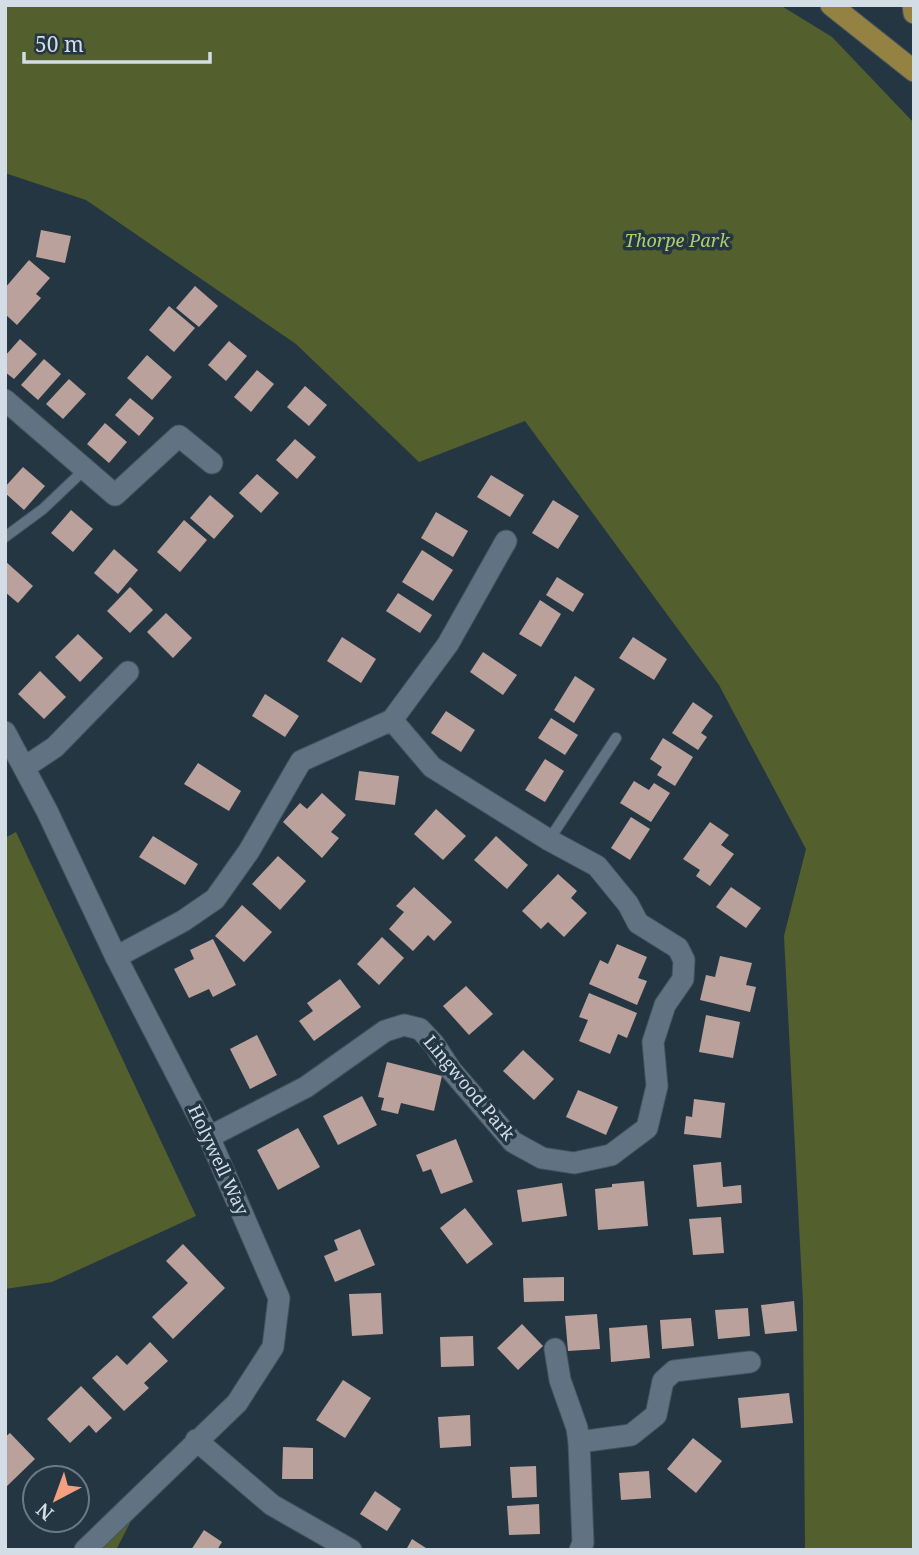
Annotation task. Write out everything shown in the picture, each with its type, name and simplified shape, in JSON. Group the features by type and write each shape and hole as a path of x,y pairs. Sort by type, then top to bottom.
{"main road":[{"path":"831,5 914,71"},
{"path":"913,5 914,13"}],"street":[{"path":"5,400 114,495 179,436 212,463"},
{"path":"116,957 183,921 215,899 249,851 301,761 392,720 448,644 506,541"},
{"path":"25,766 55,747 128,672"},
{"name":"Lingwood Park","path":"209,1137 306,1087 385,1031 404,1025 420,1029 434,1044 451,1070 513,1142 542,1158 574,1163 611,1155 647,1128 657,1086 653,1042 665,1005 683,979 684,960 678,948 638,923 628,904 597,866 432,767 392,720"},
{"name":"Holywell Way","path":"5,732 25,766 116,957 209,1137 279,1298 274,1347 237,1403 85,1550"},
{"path":"555,1349 560,1380 579,1442 583,1543 580,1550"},
{"path":"579,1442 631,1435 656,1415 663,1381 674,1371 750,1362"},
{"path":"196,1440 272,1505 351,1550"}],"lane":[{"path":"5,537 43,509 84,470"},
{"path":"549,839 616,738"}],"green space":[{"name":"Thorpe Park","path":"5,5 780,5 832,37 914,123 914,1550 805,1550 803,1302 784,936 806,849 719,685 525,421 419,462 296,344 86,200 5,173"},
{"path":"16,832 196,1216 52,1282 5,1289 5,838"},
{"path":"133,1517 116,1550 100,1550"}],"building":[{"path":"41,230 71,236 65,263 36,257"},
{"path":"29,260 50,278 36,294 41,298 17,325 5,314 5,288"},
{"path":"195,286 218,306 199,327 176,308"},
{"path":"169,306 195,328 174,352 149,330"},
{"path":"20,339 37,354 14,379 5,372 5,356"},
{"path":"229,341 247,356 226,381 208,365"},
{"path":"147,355 172,377 152,400 127,378"},
{"path":"44,359 61,374 38,400 21,385"},
{"path":"257,370 274,384 251,412 234,397"},
{"path":"69,379 86,394 63,419 46,404"},
{"path":"305,386 327,405 309,426 287,407"},
{"path":"130,398 154,418 139,436 115,415"},
{"path":"105,423 127,442 109,463 87,444"},
{"path":"295,439 316,457 297,479 276,460"},
{"path":"23,467 45,486 24,510 5,493 5,487"},
{"path":"257,474 279,493 261,513 239,493"},
{"path":"491,475 524,495 510,517 477,497"},
{"path":"210,495 234,516 214,539 190,518"},
{"path":"553,500 579,516 558,549 532,533"},
{"path":"71,510 93,529 73,552 51,533"},
{"path":"436,512 468,531 453,557 421,538"},
{"path":"184,520 207,540 180,572 157,552"},
{"path":"114,549 138,570 118,594 94,573"},
{"path":"422,550 453,570 433,601 402,582"},
{"path":"5,561 33,586 18,603 5,592"},
{"path":"557,577 584,594 573,612 546,595"},
{"path":"130,587 153,610 130,633 107,611"},
{"path":"398,593 432,615 420,633 386,611"},
{"path":"540,600 561,614 541,647 519,634"},
{"path":"166,613 192,638 173,658 147,632"},
{"path":"78,634 103,658 80,682 55,657"},
{"path":"342,637 376,659 361,683 327,661"},
{"path":"633,637 667,659 654,680 619,658"},
{"path":"483,652 517,675 503,695 470,672"},
{"path":"40,671 66,697 44,719 18,694"},
{"path":"575,676 595,689 574,723 554,710"},
{"path":"265,694 299,716 285,737 252,716"},
{"path":"693,702 713,716 701,733 707,737 698,750 672,733"},
{"path":"446,711 475,730 461,752 431,733"},
{"path":"551,718 578,735 565,755 538,738"},
{"path":"663,738 693,757 675,786 657,775 662,767 650,759"},
{"path":"545,759 564,771 545,802 525,790"},
{"path":"198,763 241,791 229,811 184,784"},
{"path":"359,771 399,776 395,805 355,800"},
{"path":"634,781 649,790 654,783 670,793 651,822 620,803"},
{"path":"322,793 346,815 331,832 339,838 322,858 283,822 300,803 307,809"},
{"path":"436,809 466,836 443,860 414,834"},
{"path":"631,817 650,829 630,860 611,848"},
{"path":"710,822 729,835 721,845 734,854 710,886 696,876 700,870 683,859"},
{"path":"153,836 198,864 185,885 139,857"},
{"path":"496,836 528,865 507,889 474,860"},
{"path":"278,856 306,881 280,910 252,884"},
{"path":"558,874 577,891 571,898 587,913 564,937 548,922 541,929 522,911"},
{"path":"414,887 452,922 434,941 428,935 413,951 389,929 404,912 396,906"},
{"path":"731,887 761,908 746,928 716,907"},
{"path":"242,905 272,932 244,962 215,936"},
{"path":"382,937 404,958 379,985 357,964"},
{"path":"213,939 236,985 213,997 209,989 189,998 174,969 194,959 190,950"},
{"path":"617,944 647,957 638,978 647,981 637,1005 589,984 600,960 608,964"},
{"path":"720,956 752,963 746,985 756,987 750,1012 700,1000 706,975 715,977"},
{"path":"340,979 361,1007 314,1041 299,1021 313,1011 307,1003"},
{"path":"466,986 493,1014 469,1035 443,1006"},
{"path":"589,993 637,1013 627,1038 618,1034 610,1054 579,1041 588,1020 579,1017"},
{"path":"706,1015 740,1022 733,1058 699,1052"},
{"path":"257,1035 277,1075 250,1089 230,1049"},
{"path":"523,1050 554,1079 534,1100 503,1071"},
{"path":"387,1062 442,1076 434,1111 401,1103 398,1114 381,1110 384,1098 378,1097"},
{"path":"578,1090 618,1107 606,1135 566,1117"},
{"path":"362,1096 377,1125 338,1145 323,1116"},
{"path":"694,1099 725,1103 721,1138 684,1134 686,1116 692,1117"},
{"path":"298,1128 320,1167 278,1190 257,1150"},
{"path":"456,1139 473,1182 441,1194 431,1169 423,1172 416,1155"},
{"path":"721,1162 723,1187 741,1185 742,1203 697,1207 693,1165"},
{"path":"644,1181 648,1226 598,1230 595,1189 612,1187 612,1184"},
{"path":"562,1183 567,1216 522,1222 517,1190"},
{"path":"465,1208 493,1244 467,1264 440,1228"},
{"path":"721,1217 724,1253 693,1255 689,1219"},
{"path":"360,1229 375,1265 335,1282 324,1256 338,1250 334,1240"},
{"path":"183,1244 225,1288 173,1339 152,1317 188,1283 166,1261"},
{"path":"564,1277 564,1301 524,1302 523,1278"},
{"path":"381,1293 383,1334 352,1336 349,1294"},
{"path":"794,1301 797,1331 765,1334 761,1305"},
{"path":"748,1308 750,1336 718,1339 715,1310"},
{"path":"597,1314 600,1349 568,1351 565,1316"},
{"path":"691,1318 694,1346 662,1349 660,1320"},
{"path":"522,1324 543,1346 518,1370 497,1348"},
{"path":"647,1325 650,1358 611,1362 609,1328"},
{"path":"473,1336 474,1366 441,1367 440,1337"},
{"path":"150,1342 168,1361 144,1383 149,1388 124,1411 92,1378 117,1355 127,1365"},
{"path":"343,1380 371,1398 345,1438 316,1420"},
{"path":"81,1386 112,1418 96,1433 89,1425 70,1443 47,1419"},
{"path":"789,1393 793,1423 741,1428 738,1398"},
{"path":"470,1415 471,1446 440,1448 438,1417"},
{"path":"10,1433 35,1459 30,1464 21,1464 21,1473 5,1488 5,1437"},
{"path":"693,1438 722,1461 696,1493 667,1469"},
{"path":"283,1447 313,1448 313,1479 282,1479"},
{"path":"536,1466 537,1497 512,1498 510,1467"},
{"path":"649,1471 651,1498 621,1500 619,1473"},
{"path":"375,1491 401,1509 387,1531 360,1514"},
{"path":"539,1504 540,1534 509,1535 507,1506"},
{"path":"204,1530 222,1542 217,1550 191,1550"},
{"path":"412,1539 429,1550 406,1550"}]}
